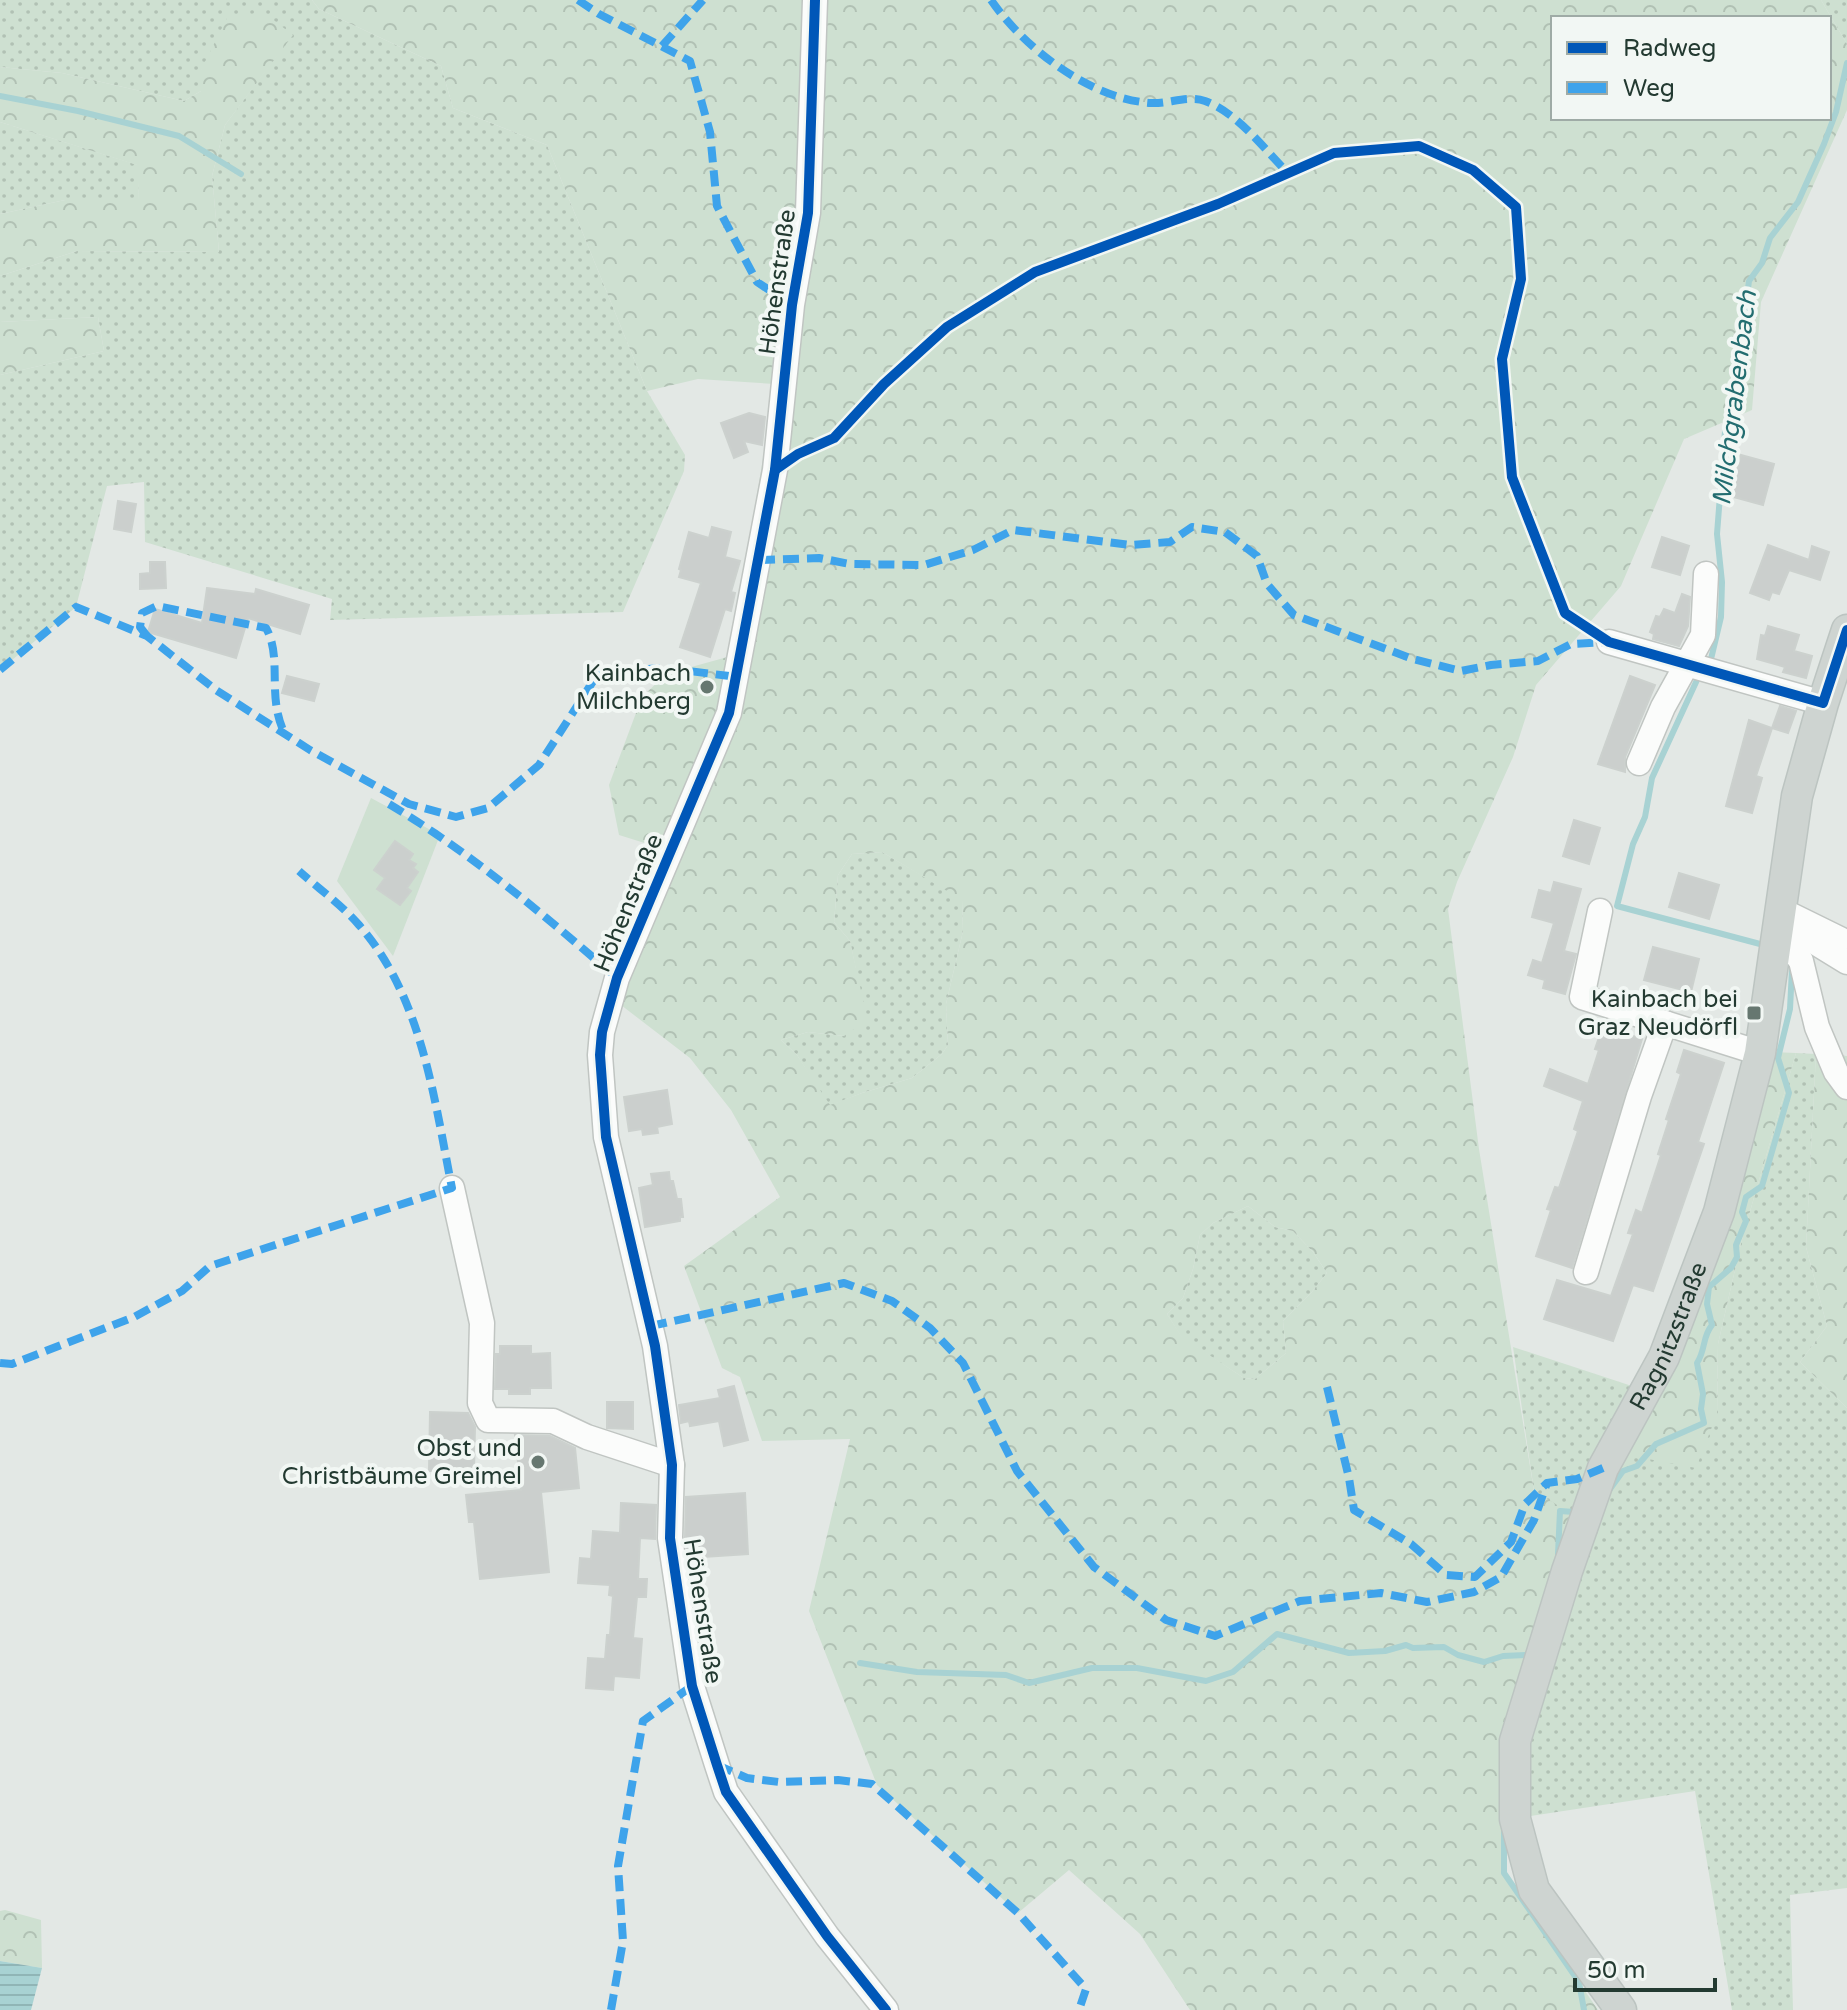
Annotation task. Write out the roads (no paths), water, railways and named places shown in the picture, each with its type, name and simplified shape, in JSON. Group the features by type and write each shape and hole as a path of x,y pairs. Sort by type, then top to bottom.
{"main road":[{"name":"Ragnitzstraße","path":"1621,2010 1534,1890 1515,1819 1515,1741 1567,1571 1603,1468 1664,1357 1719,1212 1760,1053 1797,796 1834,689 1847,630"}],"street":[{"name":"Höhenstraße","path":"815,0 808,213 792,305 775,470 737,677 729,713 617,978 602,1032 600,1055 606,1137 655,1346 672,1465 670,1538 692,1686 726,1792 827,1936 886,2010"},
{"path":"1639,763 1663,707 1703,635 1706,574"},
{"path":"1609,642 1686,664 1834,689"},
{"path":"1600,911 1582,997 1760,1053"},
{"path":"1779,920 1843,951"},
{"path":"1779,920 1801,961 1817,1027 1836,1072 1847,1087"},
{"path":"1586,1272 1639,1096 1665,1023"},
{"path":"452,1188 482,1323 480,1403 488,1420 553,1421 587,1437 672,1465"}],"water":[{"path":"0,1961 42,1968 31,2010 0,2010"}],"waterway":[{"name":"Milchgrabenbach","path":"1711,659 1721,617 1722,582 1717,534 1725,431 1743,368 1740,349 1749,281 1762,263 1770,238 1798,202 1836,112 1847,63"},
{"path":"0,96 179,136 241,174"},
{"name":"Milchgrabenbach","path":"1697,680 1652,778 1645,817 1633,844 1617,906 1760,944"},
{"name":"Milchgrabenbach","path":"1610,1489 1623,1471 1637,1466 1656,1444 1704,1423 1697,1363 1712,1325 1707,1304 1709,1287 1731,1268 1737,1257 1736,1245 1746,1221 1742,1212 1746,1197 1762,1186 1789,1093 1778,1058 1790,1009 1792,969"},
{"name":"Milchgrabenbach","path":"1558,1554 1560,1511 1574,1512 1577,1509"},
{"path":"860,1663 917,1672 1006,1675 1029,1683 1092,1668 1137,1668 1206,1681 1233,1672 1277,1634 1349,1653 1385,1651 1406,1645 1413,1648 1444,1647 1458,1655 1484,1662 1503,1656 1529,1655"},
{"name":"Milchgrabenbach","path":"1504,1829 1504,1873 1579,1982 1584,2010"}],"place":[{"name":"Kainbach Milchberg","path":"707,687"},
{"name":"Kainbach bei Graz Neudörfl","path":"1754,1013"},
{"name":"Obst und Christbäume Greimel","path":"538,1462"}]}
